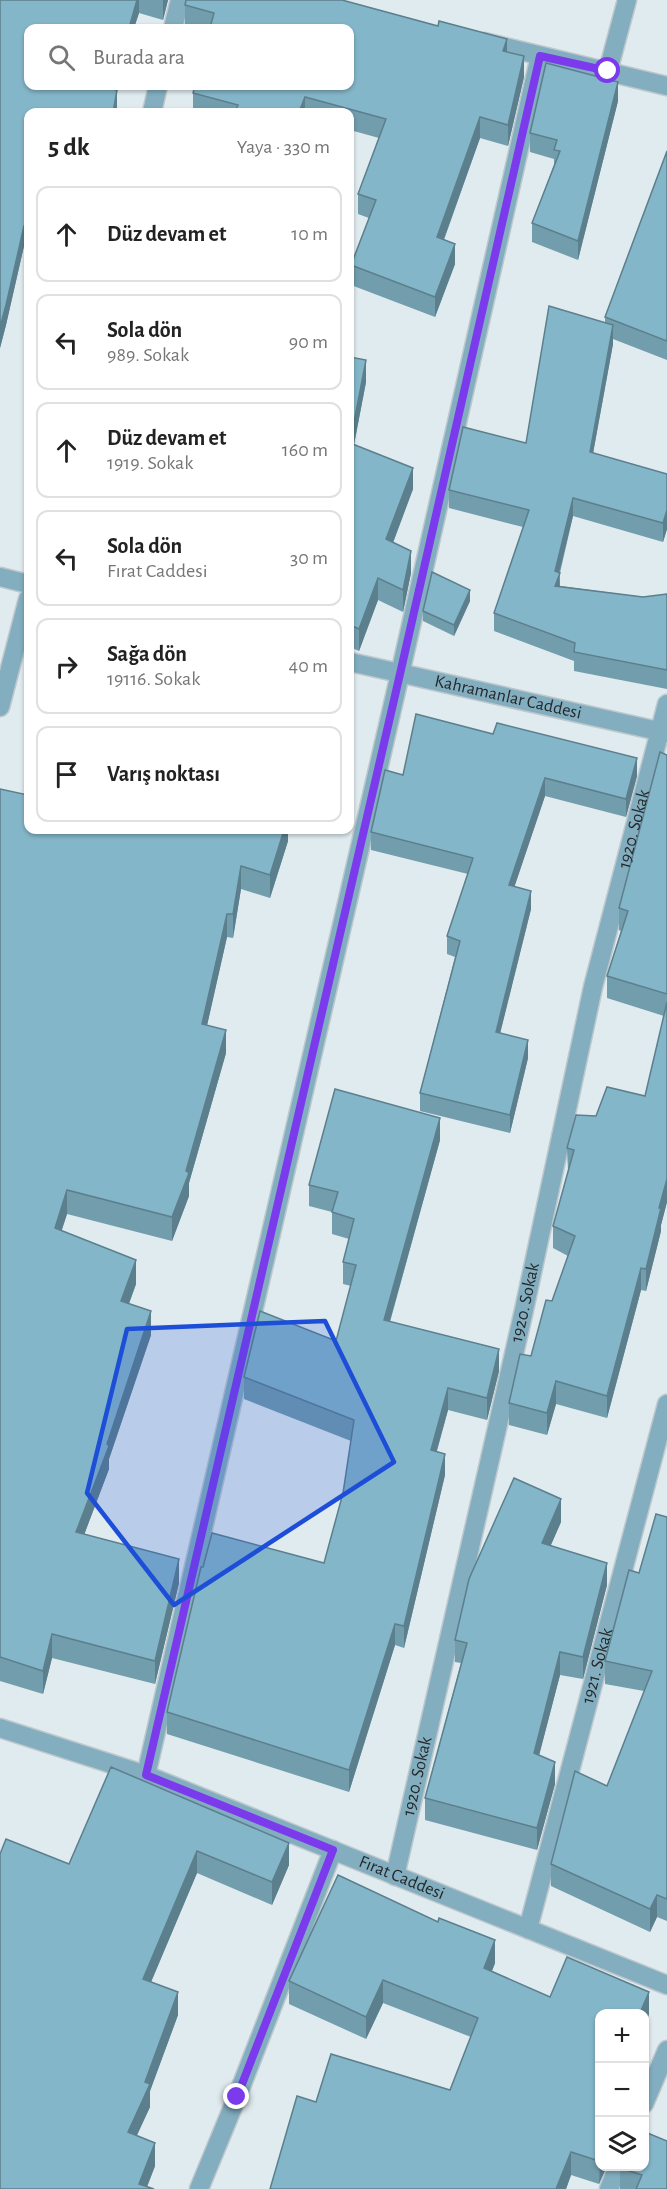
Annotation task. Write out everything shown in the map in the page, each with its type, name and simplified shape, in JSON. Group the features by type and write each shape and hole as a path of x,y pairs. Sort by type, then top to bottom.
{"street":[{"path":"174,24 180,0"},
{"path":"608,71 627,0"},
{"path":"471,38 667,86"},
{"path":"146,1775 540,56"},
{"path":"153,108 157,90"},
{"path":"0,577 24,583"},
{"path":"0,707 24,614"},
{"name":"Kahramanlar Caddesi","path":"354,663 663,732"},
{"name":"1920. Sokak","path":"395,1876 524,1310 592,987 663,732 667,704"},
{"name":"1921. Sokak","path":"528,1929 667,1404"},
{"name":"Fırat Caddesi","path":"2,1734 146,1775 667,1984"},
{"path":"199,2189 333,1850"},
{"path":"649,2094 667,2050"},
{"path":"609,2189 616,2171"}],"highlighted area":[{"path":"325,1321 394,1462 174,1605 87,1493 127,1329"}],"building":[{"path":"0,0 137,0 130,24 24,24 24,90 117,90 114,108 24,108 24,226 0,327"},
{"path":"186,0 342,0 438,26 439,21 507,39 503,51 524,56 508,125 480,117 437,237 455,244 435,297 354,266 354,257 376,200 358,194 386,119 354,110 354,108 346,108 305,97 301,108 237,108 238,105 193,93 194,90 354,90 354,24 211,24 214,13 185,5"},
{"path":"546,63 618,82 578,241 532,223 560,151 554,150 557,140 530,133"},
{"path":"667,151 667,341 605,317"},
{"path":"549,306 613,325 590,452 667,474 667,510 663,523 573,498 555,571 560,573 555,586 643,597 667,594 667,670 574,652 575,643 494,613 529,510 449,490 463,427 526,443"},
{"path":"354,358 366,360 354,422"},
{"path":"354,445 413,468 386,539 411,551 403,590 378,578 359,629 354,627"},
{"path":"432,572 470,590 454,625 423,611"},
{"path":"416,714 493,734 497,723 637,758 626,799 545,778 509,885 531,891 496,1032 528,1040 510,1115 420,1093 460,941 447,936 473,858 371,832 385,770 403,775"},
{"path":"660,752 667,755 667,994 607,976 628,911 619,908"},
{"path":"0,789 24,794 24,834 283,834 270,875 241,866 233,914 227,914 202,1024 226,1030 186,1171 189,1173 172,1217 67,1190 55,1228 136,1260 121,1301 151,1311 107,1444 109,1446 76,1532 179,1559 155,1661 52,1634 43,1671 0,1657"},
{"path":"667,1002 667,1179 646,1269 641,1268 607,1396 556,1381 547,1413 509,1403 520,1354 531,1356 546,1300 552,1301 575,1236 553,1226 574,1150 567,1148 576,1115 596,1116 607,1087 645,1096"},
{"path":"335,1089 440,1118 384,1320 499,1349 487,1398 448,1388 431,1450 445,1454 404,1626 395,1624 349,1770 167,1712 201,1567 203,1567 212,1533 324,1563 343,1493 354,1420 244,1377 260,1311 336,1341 356,1265 343,1262 354,1219 332,1212 338,1192 309,1185"},
{"path":"514,1478 561,1499 542,1543 607,1563 583,1657 560,1652 534,1753 555,1762 537,1828 425,1798 467,1643 455,1640 469,1579"},
{"path":"656,1514 667,1517 667,1899 657,1895 650,1909 551,1864 575,1771 607,1786 652,1671 605,1661 629,1570 639,1573"},
{"path":"111,1767 289,1843 272,1882 197,1851 143,1979 178,1992 145,2082 150,2084 128,2132 155,2143 139,2184 154,2189 0,2189 0,1854 6,1839 69,1864"},
{"path":"338,1875 438,1922 439,1918 495,1940 484,1968 550,1997 567,1957 649,1992 642,2009 595,2009 595,2160 571,2152 556,2189 270,2189 297,2096 316,2102 331,2054 450,2090 478,2018 383,1980 366,2017 289,1981"},
{"path":"649,2134 667,2141 667,2189 636,2189 642,2175 629,2171 649,2171"}],"route":[{"path":"237,2097 333,1850 146,1775 540,56 608,71"}]}
